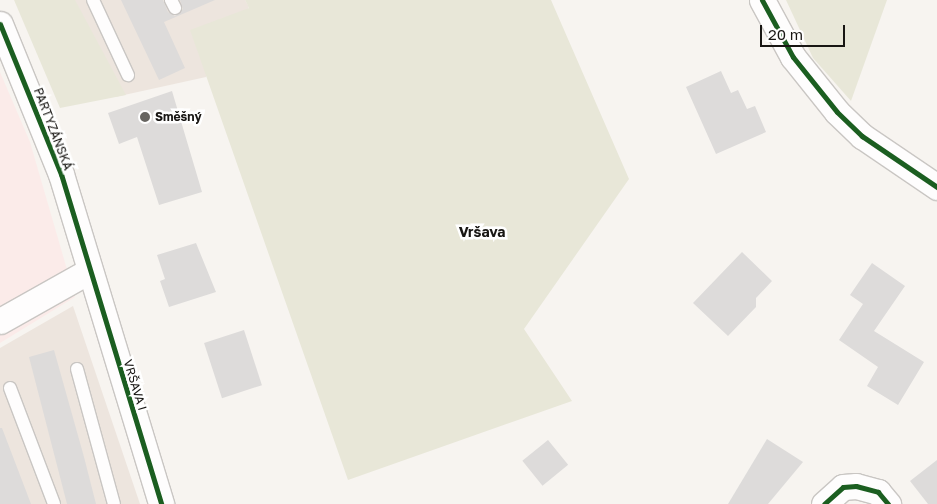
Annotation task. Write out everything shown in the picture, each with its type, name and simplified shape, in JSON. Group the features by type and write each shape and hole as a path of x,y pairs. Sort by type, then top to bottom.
{"street":[{"path":"762,0 793,56 837,112 862,136 937,187"},
{"name":"PARTYZÁNSKÁ","path":"0,24 60,174 89,271"},
{"path":"0,321 89,271"},
{"name":"VRŠAVA I","path":"89,271 161,504"},
{"path":"824,504 843,487 868,487 883,498"}],"lane":[{"path":"93,0 128,75"},
{"path":"77,369 114,504"},
{"path":"10,388 54,504"}],"shaded area":[{"path":"14,0 75,0 126,95 60,108"},
{"path":"66,0 245,0 249,7 206,77 115,97"},
{"path":"245,0 551,0 629,179 524,329 572,401 348,480 190,30 249,8"},
{"path":"786,0 887,0 851,101 813,58"},
{"path":"0,72 30,142 75,297 0,343"},
{"path":"73,306 140,504 0,504 0,348"}],"building":[{"path":"121,0 163,0 168,12 175,16 183,9 180,0 215,0 164,22 185,68 159,80"},
{"path":"721,71 731,93 738,90 747,109 755,106 766,132 716,154 686,87"},
{"path":"172,91 202,192 159,205 137,137 119,144 108,113"},
{"path":"196,243 216,292 169,307 160,281 165,279 157,255"},
{"path":"742,252 772,281 756,298 756,307 728,336 693,303"},
{"path":"872,263 905,286 874,331 924,362 898,405 867,386 878,367 839,340 863,304 850,295"},
{"path":"244,330 262,385 222,398 204,343"},
{"path":"54,350 96,504 67,504 29,357"},
{"path":"0,428 2,428 31,504 0,504"},
{"path":"767,439 803,462 768,504 728,504"},
{"path":"548,440 568,465 542,486 522,461"},
{"path":"937,460 937,504 928,504 910,481"}],"cycle path":[{"path":"762,0 793,57 837,112 862,136 937,187"},
{"path":"0,24 61,174 161,504"},
{"path":"824,504 843,487 856,486 878,492 888,504"}],"place":[{"name":"Směšný","path":"145,117"}],"district":[{"name":"Vršava","path":"482,232"}]}
